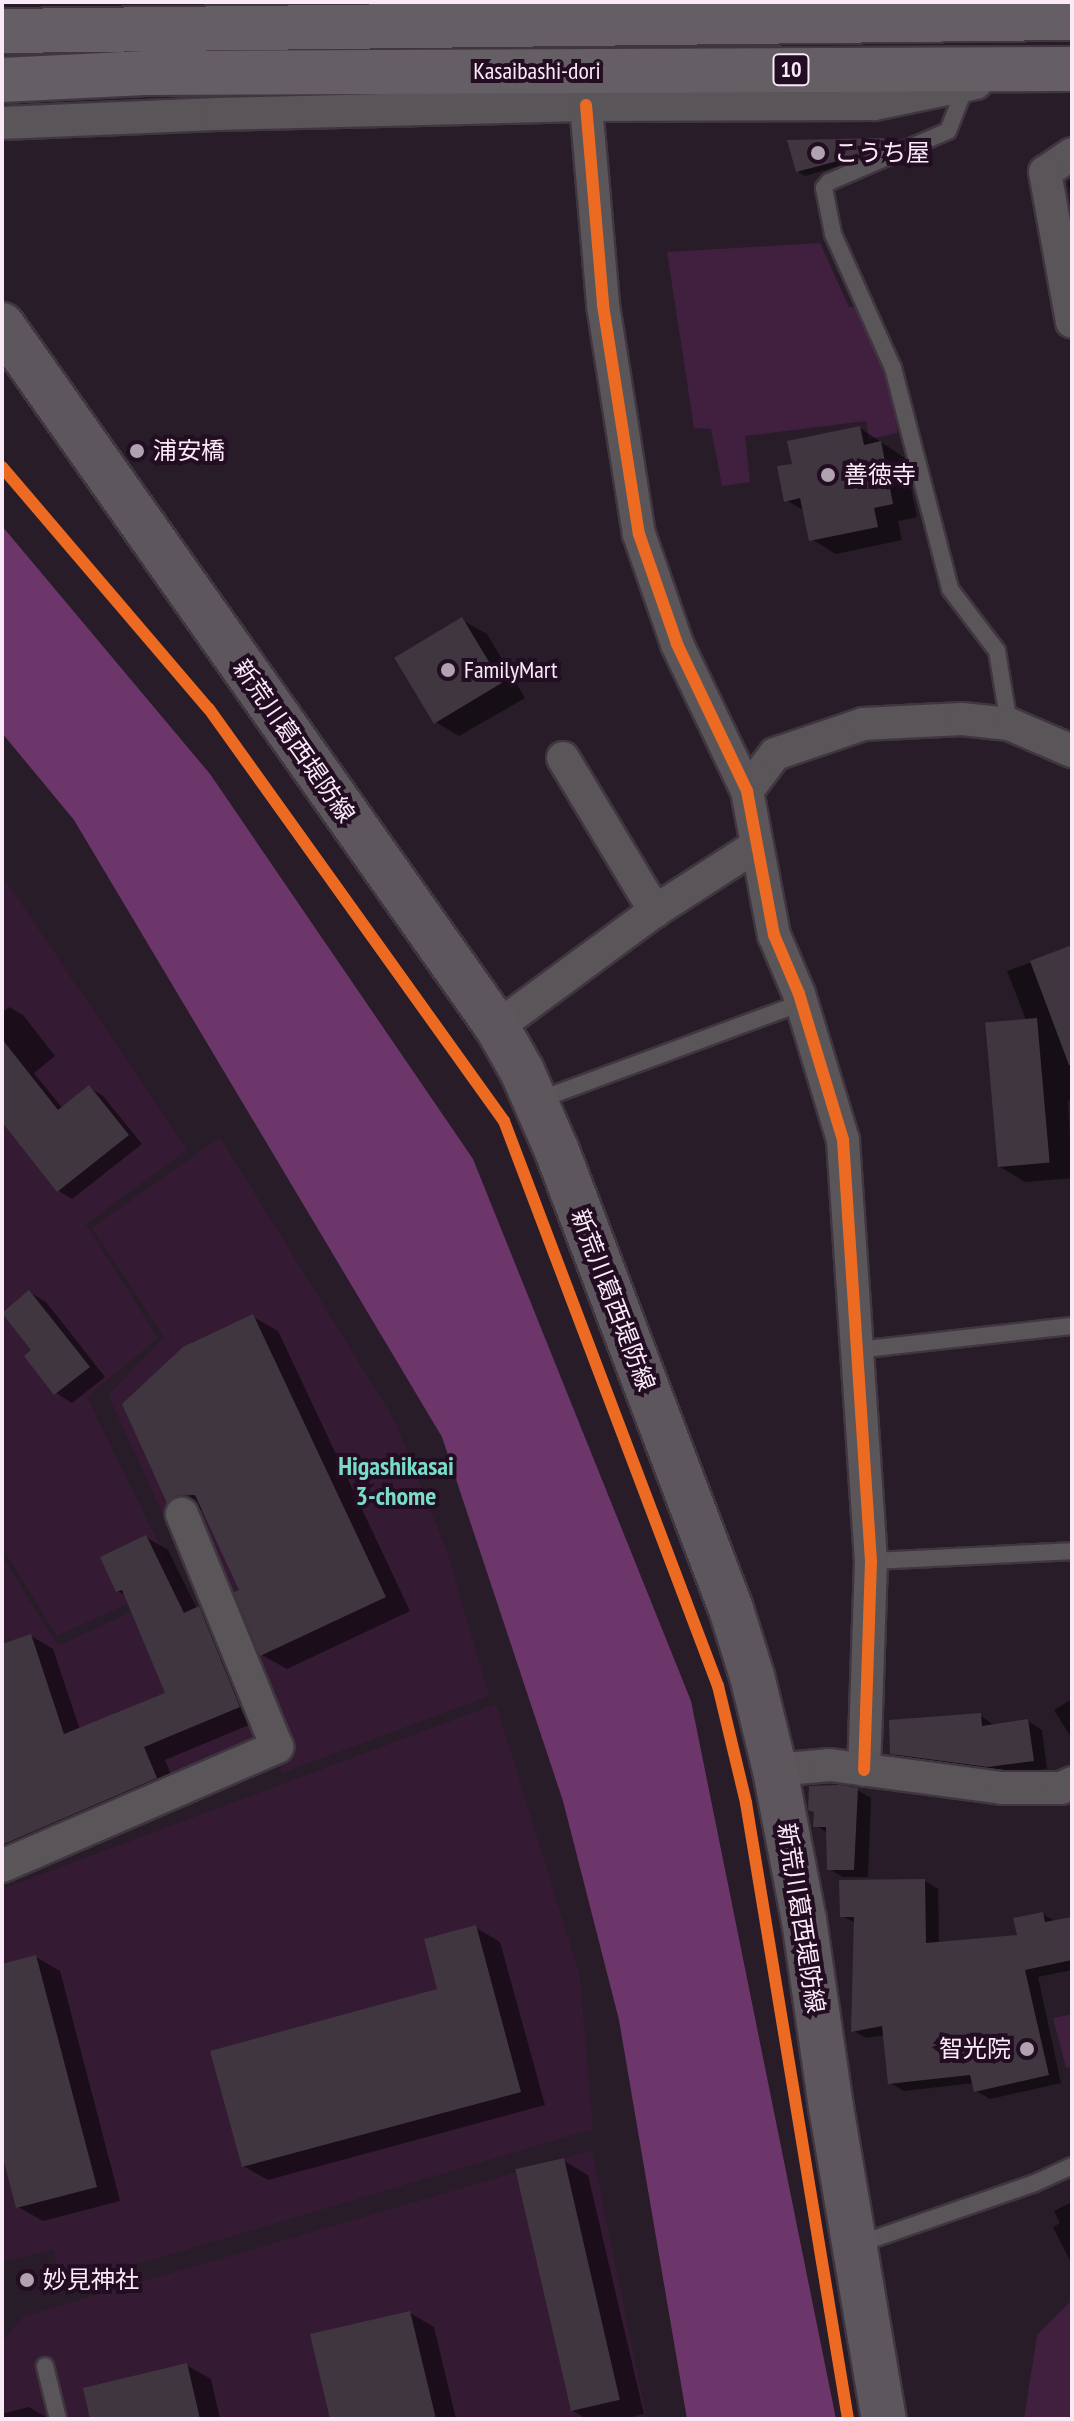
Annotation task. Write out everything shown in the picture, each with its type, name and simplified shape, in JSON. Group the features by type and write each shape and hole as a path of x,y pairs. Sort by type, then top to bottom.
{"main road":[{"name":"Kasaibashi-dori","path":"2,31 721,23 918,11 1072,18"},
{"name":"Kasaibashi-dori","path":"2,80 144,73 1057,70"},
{"name":"新荒川葛西堤防線","path":"2,325 497,1027 535,1101 731,1609 775,1770 804,1920 884,2419"}],"street":[{"path":"676,2 721,23"},
{"path":"2,123 586,105 874,104 1057,70"},
{"path":"586,105 603,305 639,534 677,644 747,791 774,935 799,994 843,1140 871,1561 864,1770"},
{"path":"1072,154 1045,172 1072,322"},
{"path":"747,791 775,754 863,724 962,719 1009,724 1072,751"},
{"path":"563,758 655,911"},
{"path":"497,1027 655,911 756,846"},
{"path":"2,1866 277,1747 182,1514"},
{"path":"775,1770 830,1765 995,1788 1061,1788 1072,1783"}],"lane":[{"path":"966,85 948,131 829,182 824,188 833,234 893,368 950,589 997,651 1009,724"},
{"path":"535,1101 790,1007 799,994"},
{"path":"857,1350 1072,1326"},
{"path":"871,1561 1072,1551"},
{"path":"854,2246 1035,2183 1072,2166"},
{"path":"45,2366 58,2419"}],"shaded area":[{"path":"820,243 849,307 855,307 885,361 898,433 869,439 866,421 745,436 750,482 722,486 711,429 694,428 667,252"},
{"path":"2,526 210,774 473,1159 691,1701 836,2419 687,2419 619,2020 563,1801 442,1437 74,820 2,733"},
{"path":"2,875 187,1150 86,1224 158,1338 87,1397 177,1581 57,1636 2,1547"},
{"path":"220,1137 395,1421 449,1557 489,1696 282,1773 108,1395 164,1337 92,1228"},
{"path":"2,1556 58,1646 186,1586 261,1743 2,1845"},
{"path":"496,1704 580,1976 593,2129 61,2287 53,2250 2,2262 2,1889"},
{"path":"1072,2014 1072,2067 1066,2068 1053,2018"},
{"path":"592,2150 647,2419 2,2419 2,2342 24,2316"},
{"path":"1072,2300 1072,2419 1024,2419 1037,2335"}],"building":[{"path":"884,138 885,146 868,153 796,172 787,140"},
{"path":"860,426 864,445 881,441 893,504 874,508 878,527 809,541 800,498 784,502 777,466 792,464 787,441"},
{"name":"FamilyMart","path":"462,617 502,683 434,724 394,658"},
{"path":"1072,945 1072,1065 1069,1065 1030,961"},
{"path":"1037,1018 1050,1162 998,1167 985,1023"},
{"path":"2,1039 58,1110 89,1085 129,1135 57,1192 2,1122"},
{"path":"29,1290 90,1367 54,1395 24,1356 31,1350 2,1313"},
{"path":"253,1314 386,1597 260,1656 234,1592 239,1590 195,1495 176,1496 167,1503 122,1404 183,1347"},
{"path":"146,1535 184,1613 199,1606 240,1707 144,1747 157,1778 2,1845 2,1644 31,1634 64,1734 165,1693 122,1590 116,1592 100,1557"},
{"path":"981,1713 982,1726 1028,1719 1034,1761 988,1767 890,1754 889,1720"},
{"path":"809,1786 858,1788 854,1870 827,1870 826,1827 813,1827 814,1812 808,1810"},
{"path":"925,1879 926,1943 1017,1935 1013,1918 1043,1912 1045,1922 1072,1917 1072,1960 1025,1970 1049,2075 974,2092 970,2075 888,2084 882,2026 851,2032 854,1917 840,1917 839,1880"},
{"path":"476,1925 521,2092 242,2167 210,2051 437,1989 424,1939"},
{"path":"36,1955 97,2187 16,2208 2,2154 2,1964"},
{"path":"564,2158 620,2400 571,2411 515,2169"},
{"path":"410,2311 436,2419 330,2419 310,2334"},
{"path":"187,2363 200,2419 90,2419 83,2388"}],"cycle path":[{"path":"586,105 603,305 639,534 677,644 747,791 774,935 799,994 843,1140 871,1561 864,1770"},
{"path":"2,467 209,709 504,1121 718,1686 746,1803 848,2419"}],"place":[{"name":"こうち屋","path":"818,153"},
{"name":"浦安橋","path":"137,451"},
{"name":"善徳寺","path":"828,475"},
{"name":"FamilyMart","path":"448,670"},
{"name":"智光院","path":"1027,2049"},
{"name":"妙見神社","path":"27,2280"}],"district":[{"name":"Higashikasai 3-chome","path":"396,1481"}]}
